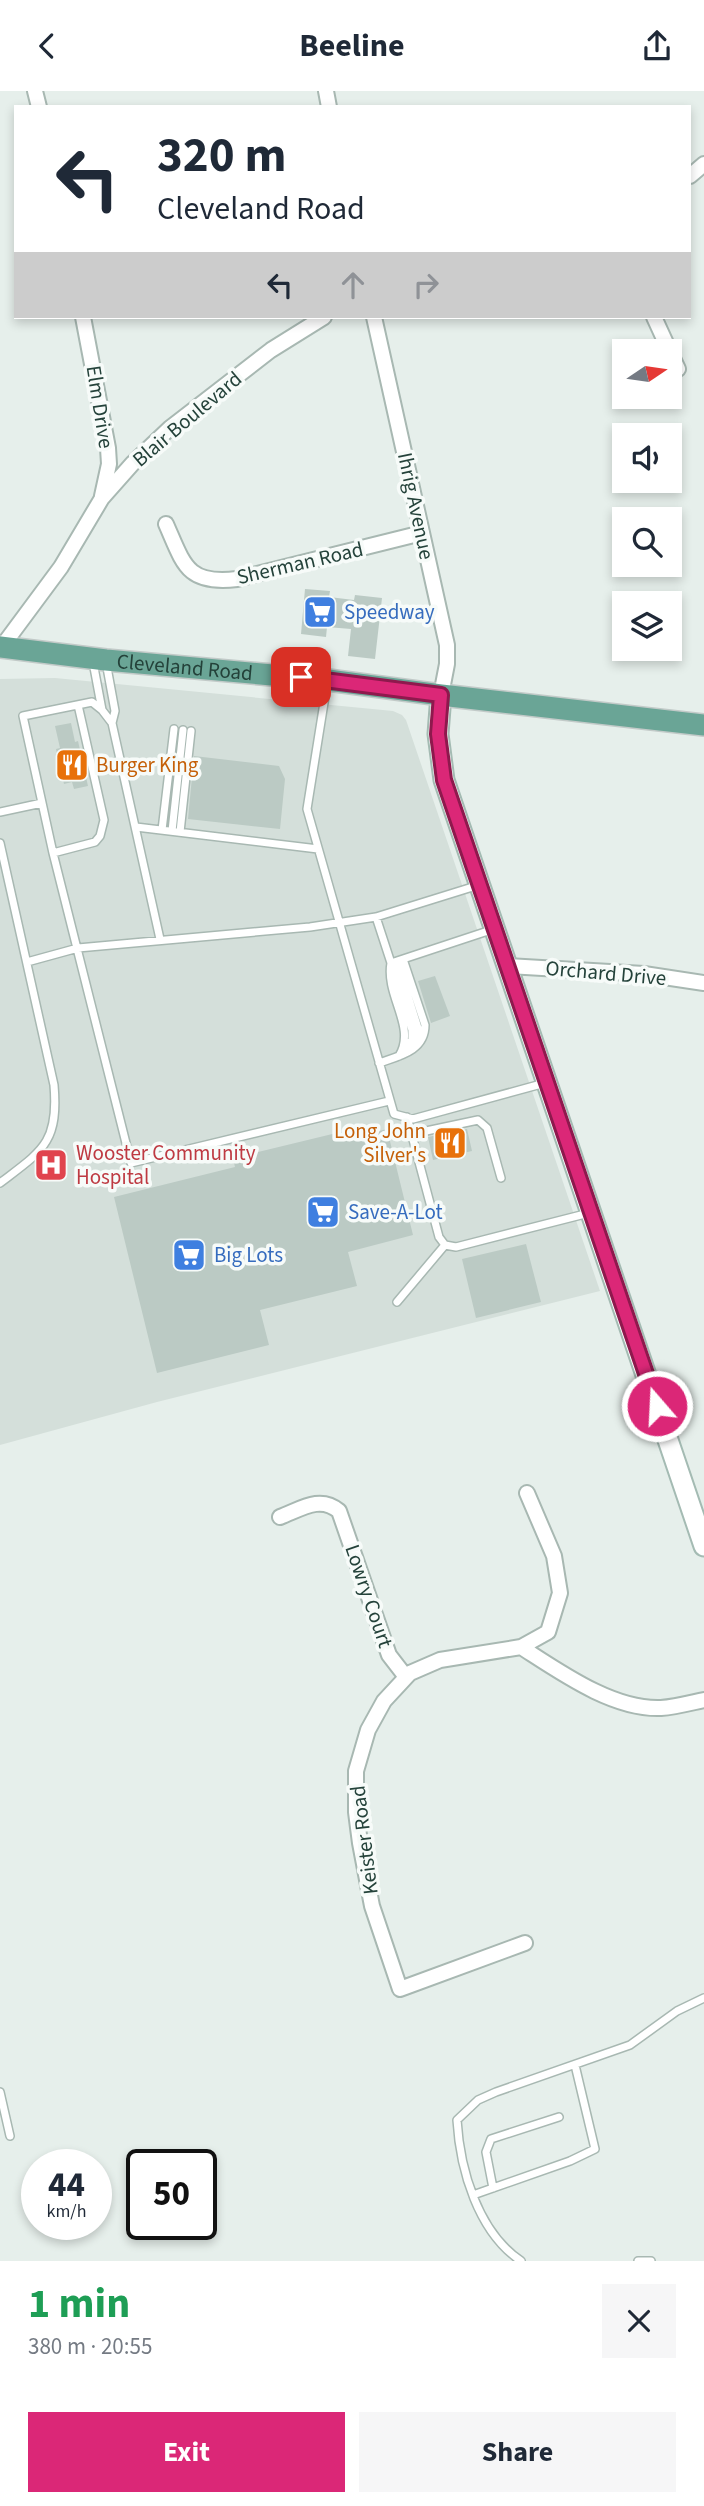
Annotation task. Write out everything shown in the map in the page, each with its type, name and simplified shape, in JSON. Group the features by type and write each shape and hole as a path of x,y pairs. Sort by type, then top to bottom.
{"main road":[{"name":"Cleveland Road","path":"0,648 328,680 704,725"},
{"path":"441,695 438,734 444,780 704,1546"}],"street":[{"path":"691,175 704,163"},
{"name":"Elm Drive","path":"83,319 108,448 102,498"},
{"name":"Blair Boulevard","path":"0,648 61,567 102,498 133,463 170,428 271,350 321,319"},
{"name":"Ihrig Avenue","path":"374,319 447,645 447,664 441,695"},
{"path":"655,319 664,339"},
{"name":"Sherman Road","path":"166,524 187,566 205,580 213,581 237,579 422,533"},
{"name":"Orchard Drive","path":"507,965 644,974 704,983"},
{"path":"527,1493 554,1556 560,1593 548,1632 522,1647 561,1673 612,1699 660,1708 704,1700"},
{"name":"Lowry Court","path":"280,1517 321,1502 331,1504 339,1511 389,1655 406,1677"},
{"name":"Keister Road","path":"522,1647 440,1660 410,1673 384,1701 368,1730 356,1771 356,1812 372,1906 400,1989 525,1943"}],"lane":[{"path":"99,659 102,710"},
{"path":"99,659 116,712 112,723"},
{"path":"328,680 307,810 394,1114 413,1119 546,1082"},
{"path":"160,939 112,723 92,702 23,716 53,853 131,1163 389,1101"},
{"path":"53,853 94,842 103,829 104,821 78,705"},
{"path":"162,830 183,730 176,832"},
{"path":"0,812 42,803"},
{"path":"136,827 318,849"},
{"path":"0,845 4,875 27,962 56,1104 50,1136 39,1153 0,1183"},
{"path":"27,962 78,948 339,923 376,917 480,885"},
{"path":"376,917 425,1025 425,1035 412,1051 379,1063"},
{"path":"397,961 495,929"},
{"path":"397,961 412,1030 412,1039 401,1055"},
{"path":"407,1117 439,1237 445,1245 456,1247 590,1213"},
{"path":"412,1134 478,1120 488,1128 501,1178"},
{"path":"397,1302 445,1245"},
{"path":"522,2261 513,2255 486,2224 473,2195 458,2137 457,2120 478,2100 496,2092 630,2045 677,2011 704,1998"},
{"path":"473,2195 570,2161 595,2149 575,2065"},
{"path":"0,2092 10,2136"},
{"path":"493,2188 486,2152 491,2139 559,2116"},
{"path":"638,2261 651,2261"}],"shaded area":[{"path":"55,678 393,711 402,715 406,720 600,1291 157,1402 0,1445 0,679"}],"building":[{"path":"305,589 330,591 329,597 354,600 355,595 382,598 375,659 348,656 351,629 327,627 326,637 301,634"},
{"name":"Burger King","path":"71,723 88,786 74,789 72,782 64,784 56,749 60,748 55,726"},
{"path":"194,756 279,766 285,779 280,829 188,819"},
{"path":"435,976 450,1016 431,1023 418,981"},
{"path":"353,1129 355,1137 387,1129 413,1235 348,1252 357,1286 260,1310 269,1345 157,1373 114,1197 235,1167 233,1158"},
{"name":"Long John Silver's","path":"467,1129 472,1151 433,1160 428,1137"},
{"path":"526,1244 541,1302 476,1318 462,1259"}],"place":[{"name":"Speedway","path":"320,612"},
{"name":"Burger King","path":"72,765"},
{"name":"Long John Silver's","path":"450,1143"},
{"name":"Wooster Community Hospital","path":"51,1165"},
{"name":"Save-A-Lot","path":"323,1212"},
{"name":"Big Lots","path":"189,1255"}],"route":[{"path":"301,677 441,695 438,734 444,780 657,1406"}]}
